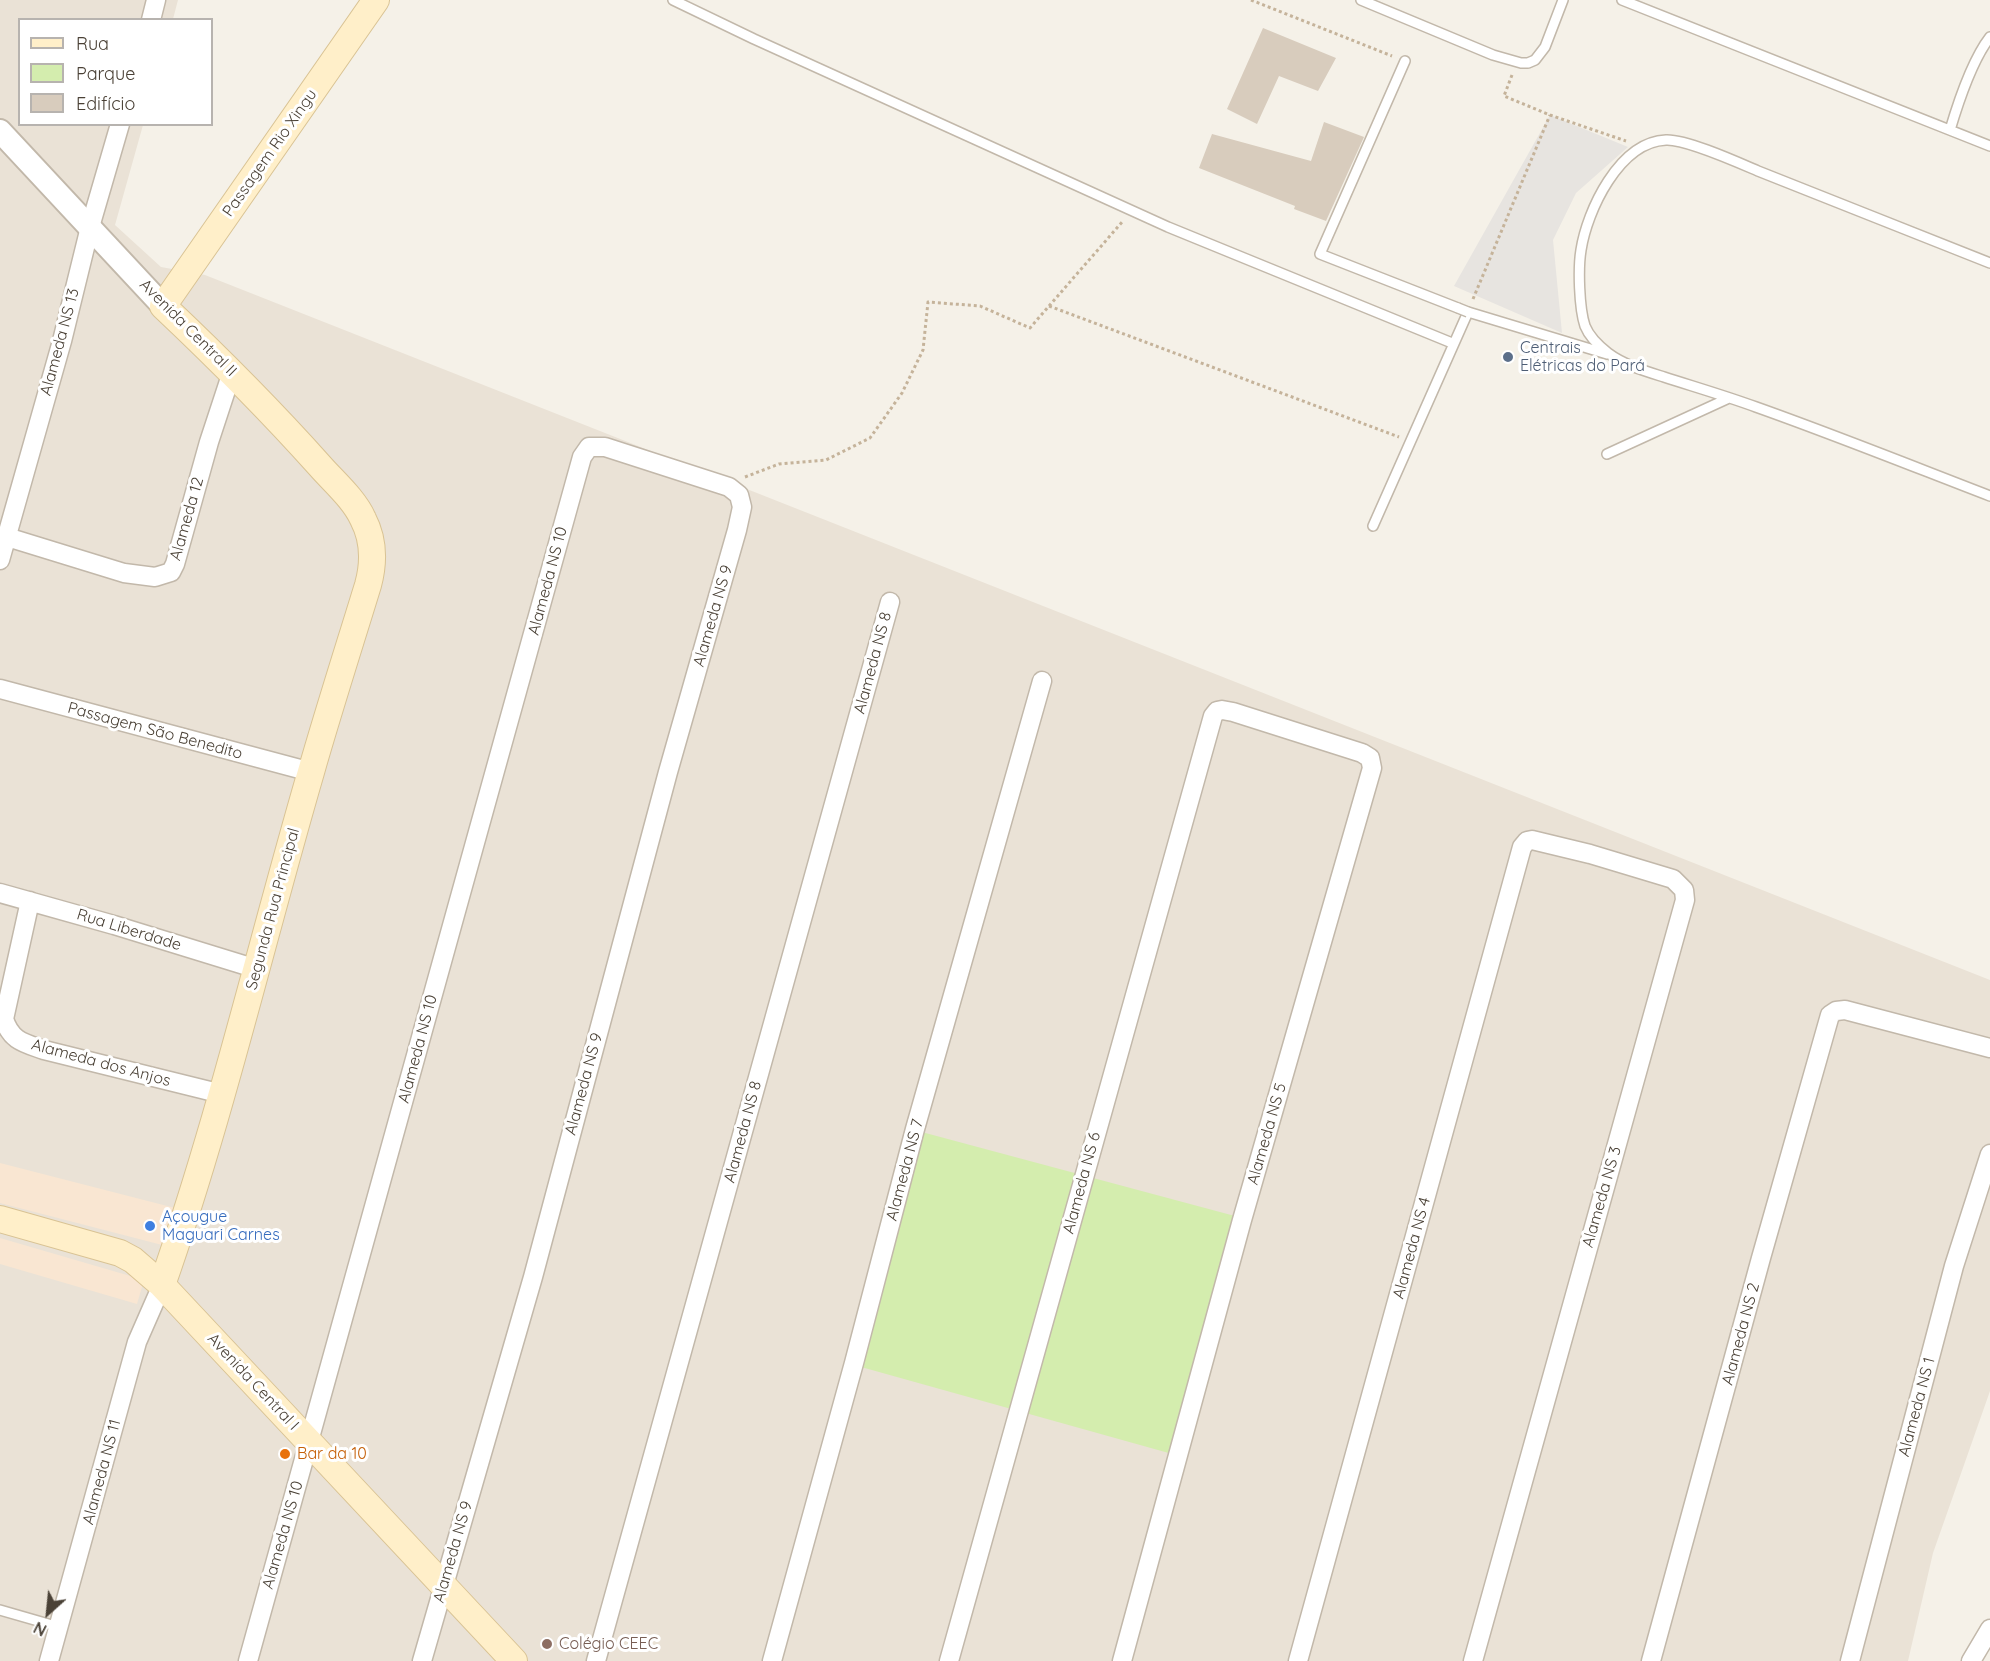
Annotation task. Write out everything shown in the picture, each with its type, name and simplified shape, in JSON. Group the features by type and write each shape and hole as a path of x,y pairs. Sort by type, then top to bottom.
{"main road":[{"name":"Passagem Rio Xingu","path":"164,306 376,0"},
{"name":"Avenida Central II","path":"164,306 298,441 351,502 369,530"},
{"name":"Segunda Rua Principal","path":"162,1285 188,1211 311,772 372,571 369,530"},
{"name":"Avenida Central I","path":"0,1219 120,1253 133,1260 162,1285 514,1661"}],"street":[{"path":"152,18 156,0"},
{"name":"Alameda NS 13","path":"0,560 119,126"},
{"name":"Avenida Central II","path":"0,131 164,306"},
{"name":"Alameda 12","path":"7,537 124,573 155,577 171,572 232,372"},
{"name":"Alameda NS 10","path":"248,1661 582,457 589,447 597,446 724,485"},
{"name":"Alameda NS 9","path":"422,1661 532,1277 665,783 737,530 742,507 741,501 737,492 724,485"},
{"name":"Alameda NS 8","path":"596,1661 890,602"},
{"name":"Alameda NS 7","path":"772,1661 854,1363 915,1129 1042,681"},
{"name":"Passagem São Benedito","path":"0,689 311,772"},
{"name":"Alameda NS 6","path":"949,1661 1213,716 1216,711 1222,710"},
{"name":"Alameda NS 5","path":"1122,1661 1245,1208 1372,768 1370,758 1362,753 1222,710"},
{"name":"Alameda NS 4","path":"1298,1661 1522,847 1527,841 1532,840"},
{"name":"Alameda NS 3","path":"1473,1661 1685,900 1684,890 1673,879 1590,854 1532,840"},
{"name":"Rua Liberdade","path":"0,893 257,969"},
{"name":"Alameda dos Anjos","path":"30,901 4,1019 10,1034 22,1042 44,1050 222,1094"},
{"name":"Alameda NS 2","path":"1651,1661 1830,1014 1845,1010 1990,1048"},
{"name":"Alameda NS 1","path":"1850,1661 1954,1266 1990,1154"},
{"name":"Alameda NS 11","path":"49,1661 137,1342 162,1285"},
{"path":"1971,1661 1990,1629"}],"lane":[{"path":"673,0 754,39 1238,257 1452,344"},
{"path":"1361,0 1517,63 1528,63 1545,47 1563,0"},
{"path":"1622,0 1990,146"},
{"path":"1950,130 1958,104 1990,37"},
{"path":"1405,61 1320,254 1465,308 1610,354 1635,367 1729,398 1990,496"},
{"path":"1610,354 1586,328 1578,267 1581,248 1592,211 1617,168 1653,142 1667,140 1686,143 1990,263"},
{"path":"1373,526 1452,344 1465,308"},
{"path":"1606,454 1729,398"},
{"path":"0,1611 59,1627"}],"path":[{"path":"1251,0 1405,61"},
{"path":"1517,63 1504,96 1550,115 1645,147"},
{"path":"1465,308 1550,115"},
{"path":"724,485 779,464 826,460 870,438 902,393 922,350 928,302 980,306 1030,328 1132,210"},
{"path":"1049,306 1411,441"}],"shaded area":[{"path":"0,0 178,0 173,18 18,18 18,126 143,126 115,225 161,267 205,275 1990,980 1990,1391 1933,1553 1908,1661 0,1661"},
{"path":"1550,115 1628,147 1576,193 1553,240 1562,333 1454,286"},
{"path":"0,1163 175,1208 166,1246 0,1203"},
{"path":"0,1238 144,1280 137,1304 0,1264"}],"green space":[{"path":"918,1131 1246,1219 1183,1457 854,1365"}],"building":[{"path":"1263,28 1336,58 1318,91 1279,76 1257,124 1227,109"},
{"path":"1324,122 1364,137 1326,221 1294,209 1295,206 1199,168 1212,134 1311,161"}],"place":[{"name":"Centrais Elétricas do Pará","path":"1508,357"},
{"name":"Açougue Maguari Carnes","path":"150,1226"},
{"name":"Bar da 10","path":"285,1454"},
{"name":"Colégio CEEC","path":"547,1644"}]}
